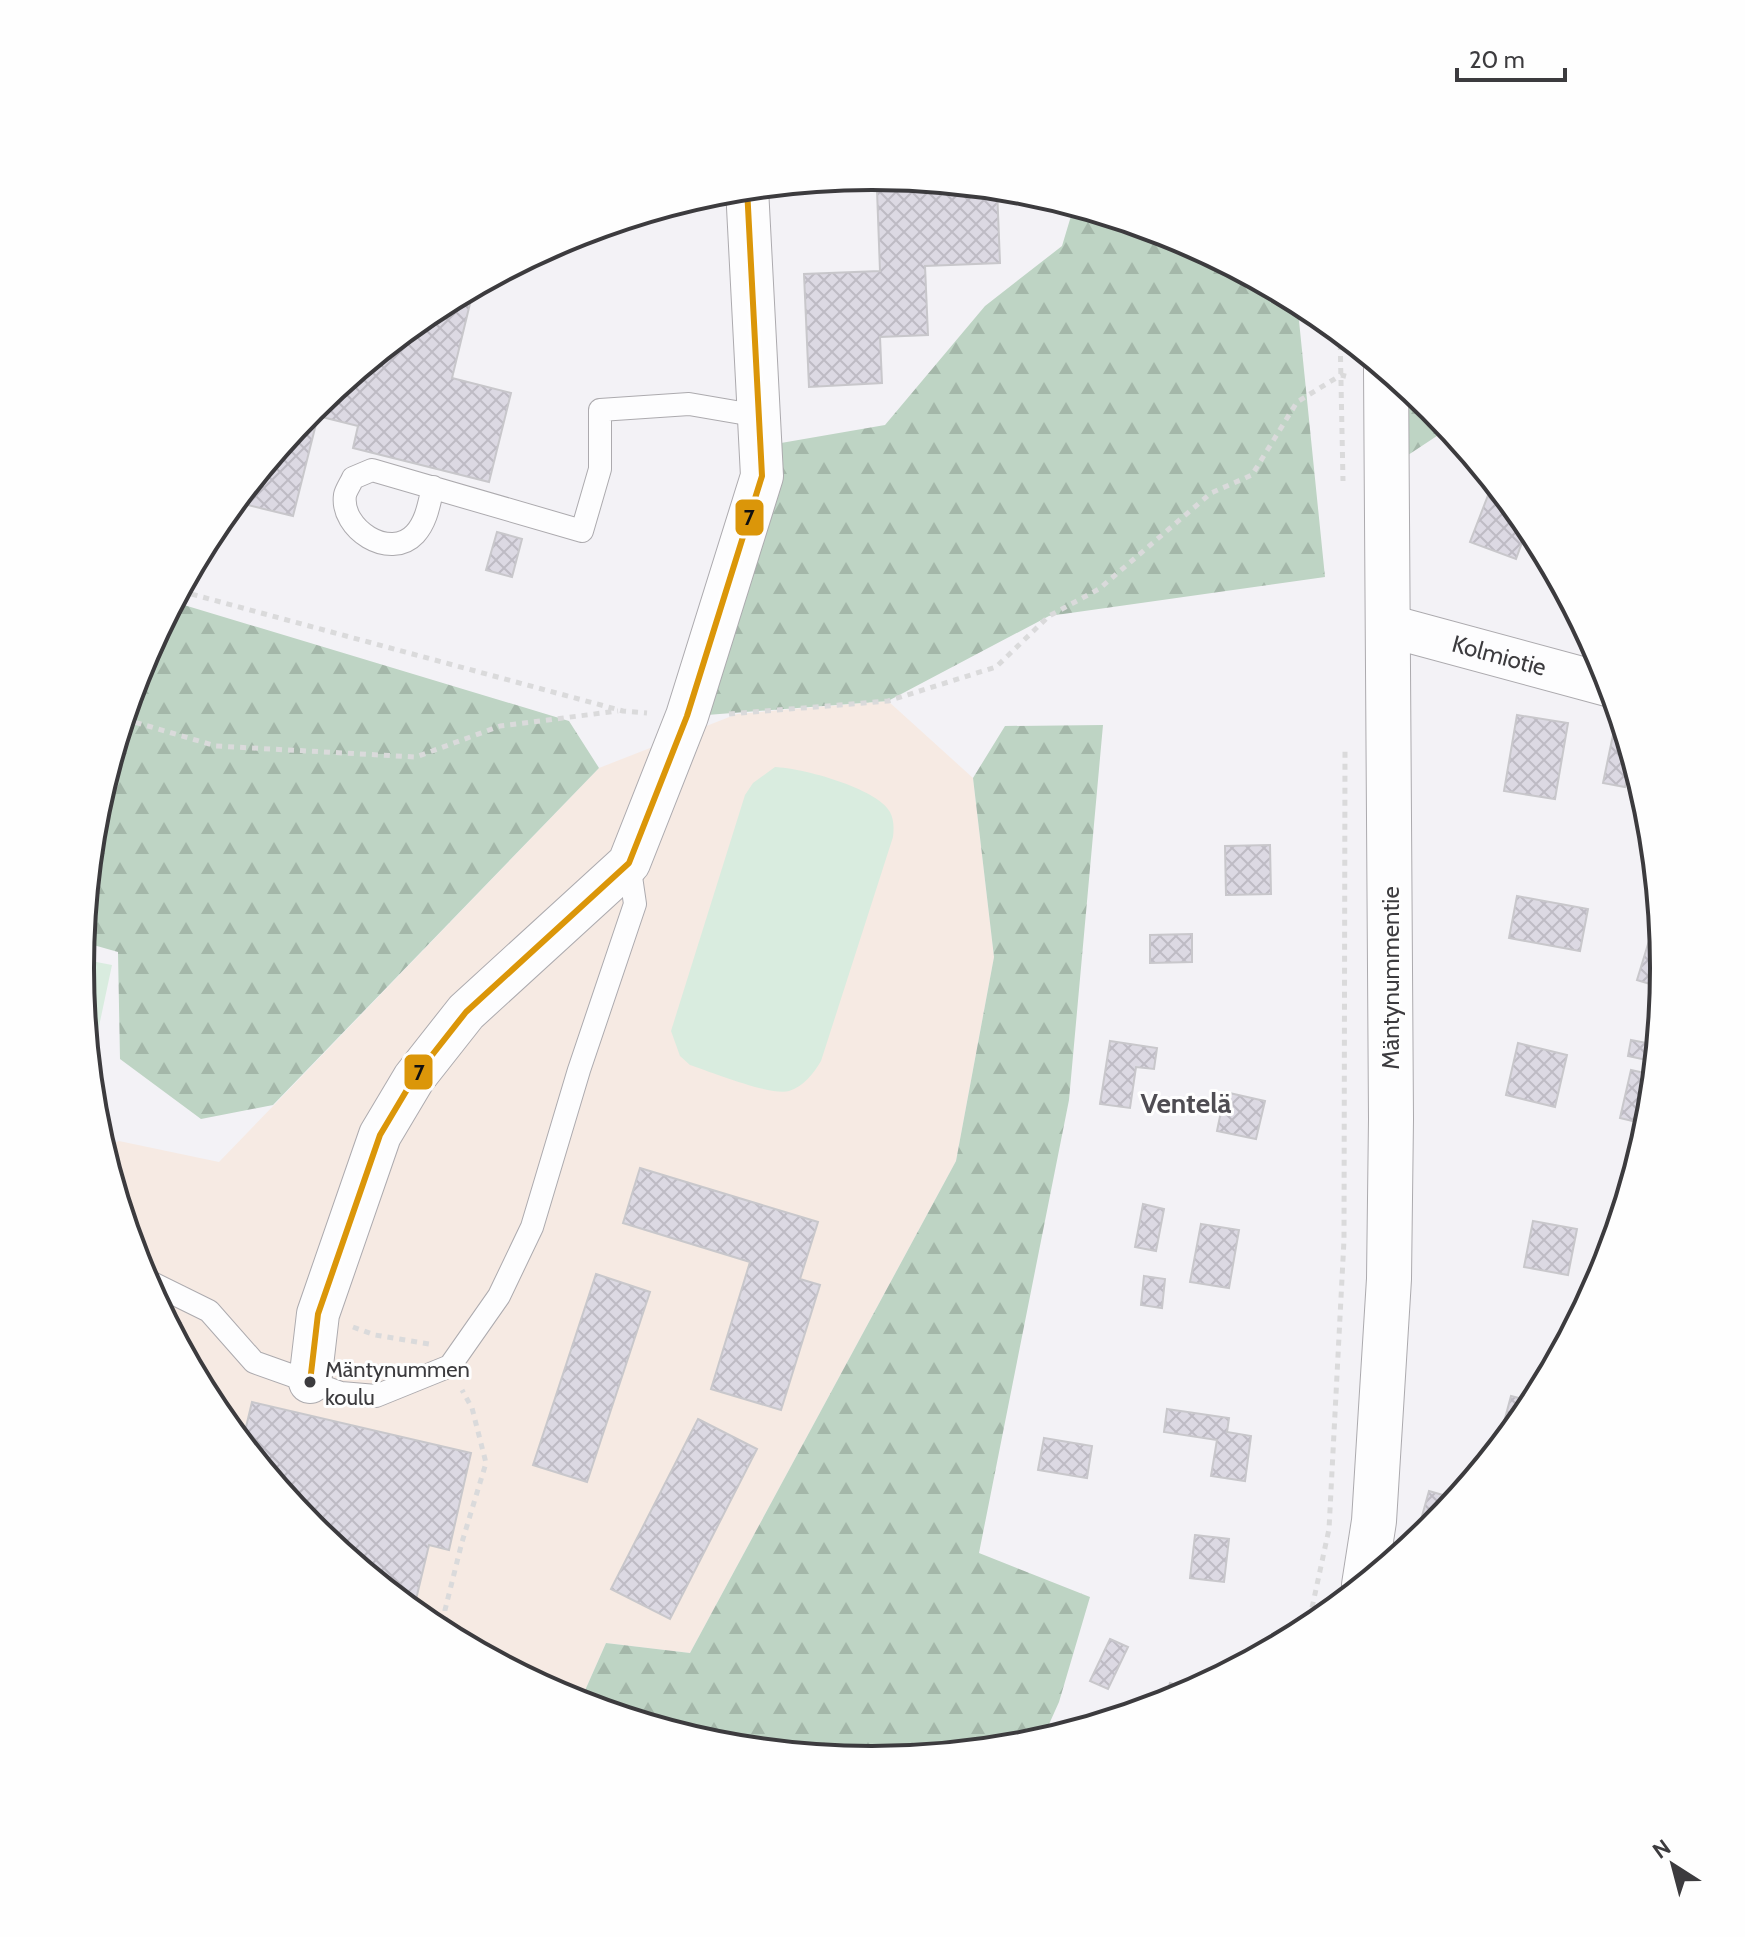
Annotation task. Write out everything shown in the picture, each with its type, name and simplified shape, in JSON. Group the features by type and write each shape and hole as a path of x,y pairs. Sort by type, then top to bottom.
{"street":[{"path":"310,1382 318,1314 380,1135 414,1078 466,1012 629,863 687,716 762,476 748,201"},
{"name":"Mäntynummentie","path":"1366,1570 1374,1521 1389,1279 1386,383"},
{"name":"Kolmiotie","path":"1389,626 1596,682"}],"lane":[{"path":"433,487 582,531 600,469 600,410 689,404 759,416"},
{"path":"163,1288 209,1311 254,1362 341,1393 376,1396 450,1366 499,1296 532,1227 579,1070 635,904 629,863"}],"path":[{"path":"1340,347 1343,484"},
{"path":"834,706 888,701 996,667 1049,616 1099,589 1211,493 1252,475 1297,402 1341,375"},
{"path":"134,722 216,746 416,757 500,726 623,711 190,594"},
{"path":"1311,1611 1329,1529 1344,1240 1345,745"},
{"path":"318,1314 375,1335 436,1346 472,1408 486,1463 462,1542 445,1619"}],"shaded area":[{"path":"888,701 973,778 994,957 956,1161 690,1653 606,1643 584,1692 528,1667 440,1616 359,1554 287,1482 225,1401 174,1313 135,1219 115,1143 119,1141 219,1162 599,768 737,714"}],"green space":[{"path":"1071,216 1123,231 1217,270 1299,317 1325,577 1049,616 888,701 707,715 768,525 781,443 885,425 985,306 1062,246"},
{"path":"1404,400 1439,435 1402,459"},
{"path":"184,605 569,721 599,768 273,1105 201,1119 120,1059 118,952 95,945 101,867 109,817 135,718"},
{"path":"1103,725 1069,1100 979,1553 1090,1597 1059,1702 1048,1726 974,1740 872,1747 771,1740 721,1732 622,1706 584,1692 606,1643 690,1653 956,1161 994,957 973,778 1005,726"},
{"path":"775,767 820,775 855,787 882,803 890,812 894,827 821,1061 799,1086 780,1092 690,1065 680,1056 671,1031 745,795 753,783"},
{"path":"94,962 112,965 97,1034"}],"building":[{"path":"877,190 998,201 1000,263 925,266 928,335 880,337 882,383 809,387 804,274 880,271"},
{"path":"470,302 452,378 511,393 489,482 353,448 358,426 323,417 399,351"},
{"path":"316,424 293,516 248,505"},
{"path":"1489,493 1523,540 1516,559 1470,542"},
{"path":"497,532 522,539 512,577 486,570"},
{"path":"1517,715 1568,723 1555,799 1504,791"},
{"path":"1615,735 1627,779 1625,787 1603,783"},
{"path":"1270,845 1271,894 1226,895 1225,846"},
{"path":"1517,896 1588,909 1580,951 1509,938"},
{"path":"1192,934 1192,962 1150,963 1150,935"},
{"path":"1650,938 1650,984 1637,980"},
{"path":"1631,1040 1647,1043 1645,1060 1628,1056"},
{"path":"1110,1041 1157,1048 1154,1069 1136,1067 1130,1108 1100,1104"},
{"path":"1518,1043 1567,1055 1555,1107 1506,1095"},
{"path":"1631,1070 1644,1073 1636,1122 1620,1118"},
{"path":"1225,1092 1265,1101 1256,1139 1217,1131"},
{"path":"640,1168 818,1222 800,1279 820,1285 781,1410 711,1389 750,1262 623,1223"},
{"path":"1143,1204 1164,1209 1156,1251 1135,1247"},
{"path":"1533,1221 1577,1229 1568,1275 1524,1267"},
{"path":"1201,1224 1239,1230 1229,1288 1190,1282"},
{"path":"596,1274 650,1292 587,1482 533,1465"},
{"path":"1144,1276 1165,1279 1162,1308 1141,1305"},
{"path":"1511,1396 1521,1399 1520,1401 1504,1423"},
{"path":"252,1402 471,1453 449,1550 429,1545 416,1599 359,1554 322,1519 287,1482 246,1429"},
{"path":"1167,1409 1229,1418 1227,1432 1251,1436 1245,1481 1211,1476 1217,1440 1164,1432"},
{"path":"698,1419 757,1449 670,1619 611,1589"},
{"path":"1044,1438 1092,1446 1087,1478 1038,1470"},
{"path":"1429,1491 1445,1496 1425,1517 1422,1516"},
{"path":"1195,1535 1229,1539 1224,1582 1190,1578"},
{"path":"1110,1639 1128,1647 1108,1689 1090,1681"}],"transit line":[{"name":"7","path":"310,1382 318,1314 380,1135 414,1078 466,1012 629,863 687,716 762,476 748,201"}],"place":[{"name":"Mäntynummen koulu","path":"310,1382"}],"district":[{"name":"Ventelä","path":"1186,1103"}]}
